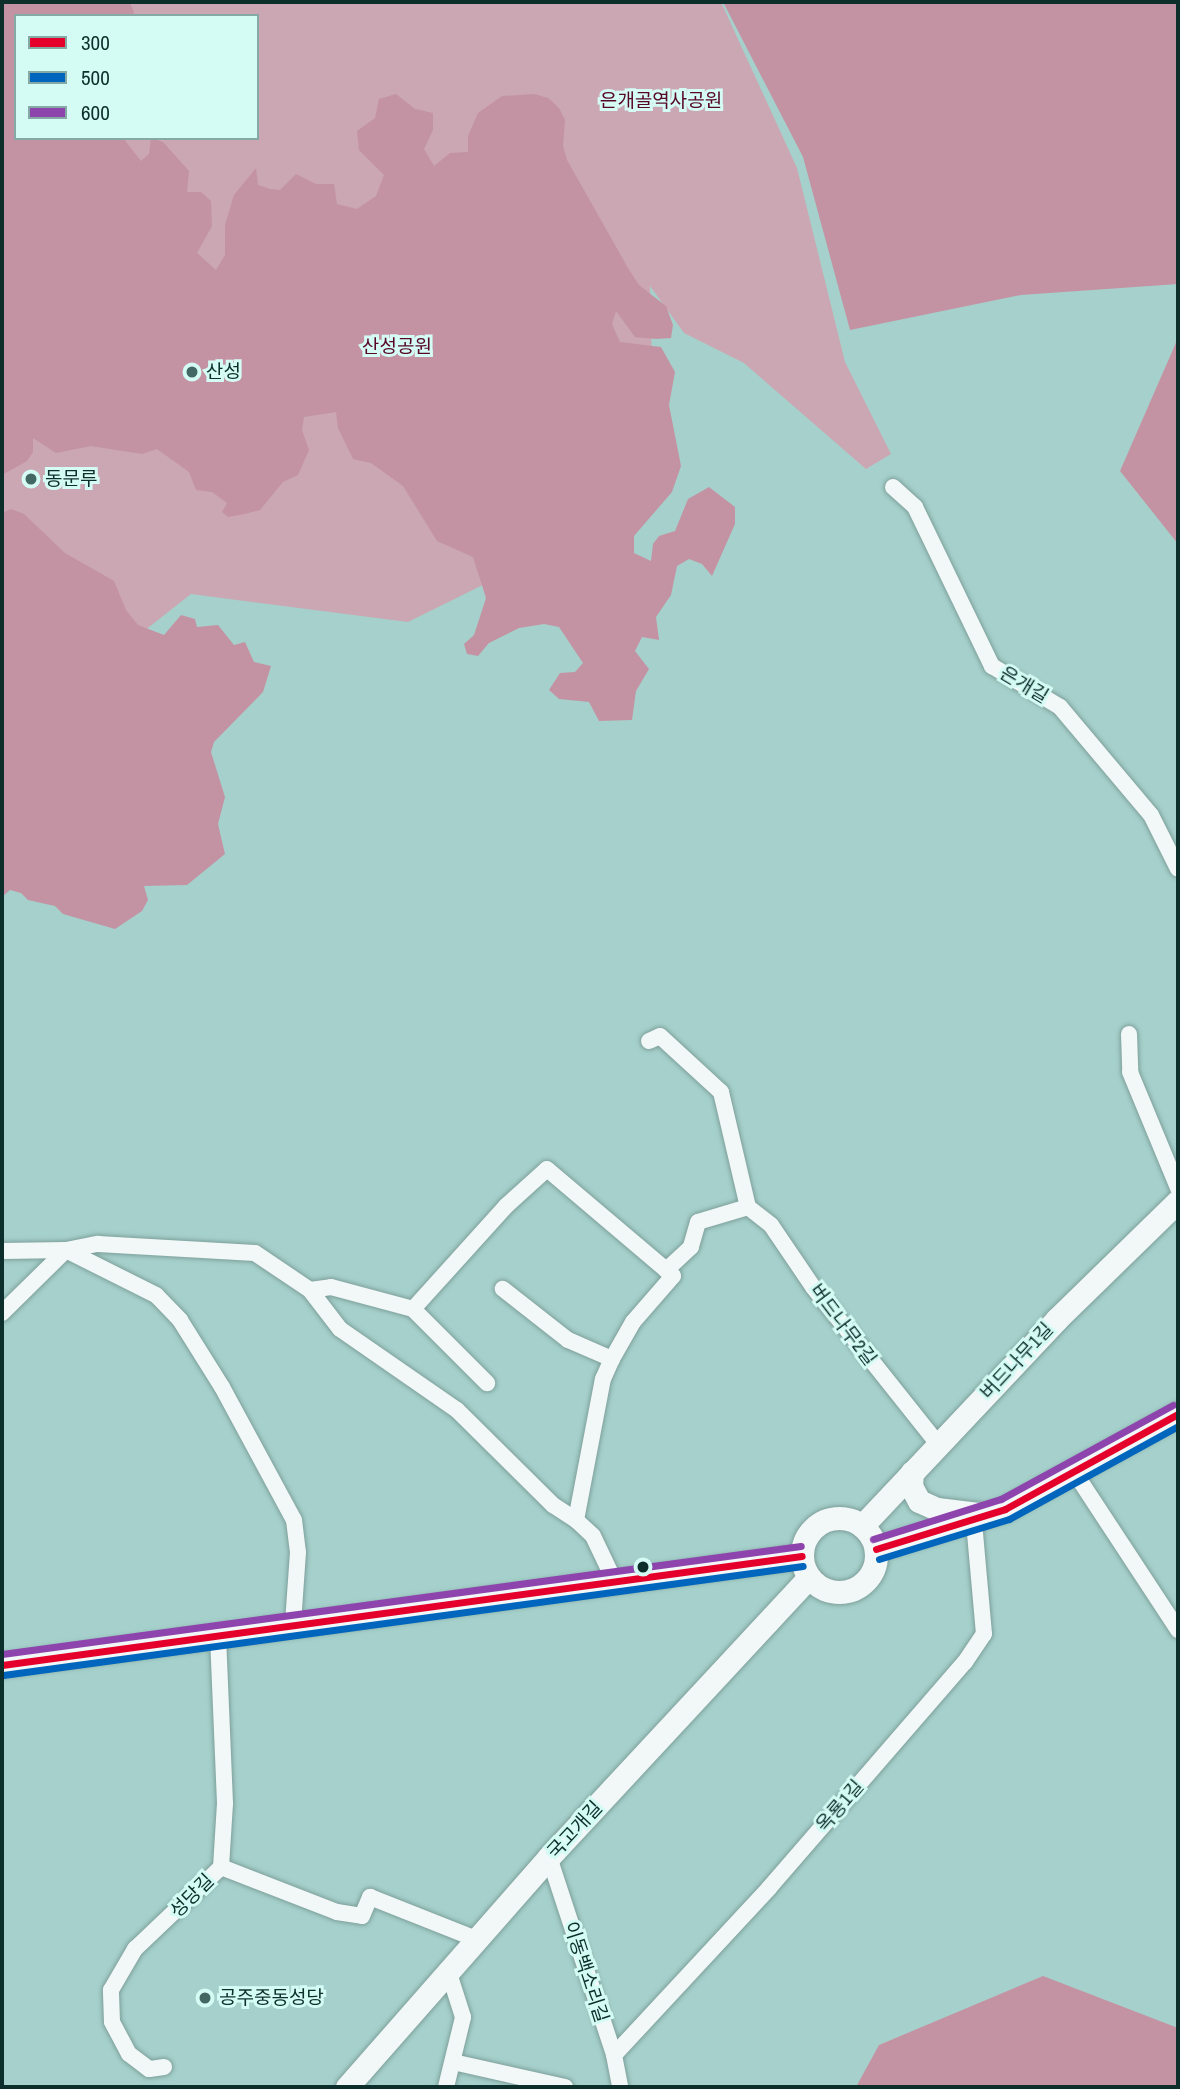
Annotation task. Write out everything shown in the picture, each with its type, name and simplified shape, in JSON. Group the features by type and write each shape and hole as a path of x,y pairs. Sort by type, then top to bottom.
{"main road":[{"name":"버드나무1길","path":"862,1526 1057,1318 1178,1201"},
{"path":"876,1549 982,1519 1074,1473 1178,1414"},
{"path":"912,1472 911,1486 919,1501 937,1509 982,1519"},
{"path":"840,1518 862,1526 876,1549 872,1573 854,1589 830,1591 806,1567 803,1544 817,1525 840,1518"},
{"path":"2,1665 614,1580 806,1567"},
{"name":"국고개길","path":"347,2087 806,1567"}],"street":[{"name":"은개길","path":"892,487 915,507 992,666 1060,707 1151,815 1178,869"},
{"path":"1129,1034 1130,1073 1178,1188"},
{"path":"649,1041 660,1036 721,1091 748,1207 698,1222 691,1247 666,1270"},
{"path":"413,1309 506,1206 547,1169 673,1276 633,1322 603,1379 576,1520"},
{"name":"버드나무2길","path":"748,1207 771,1225 912,1416 938,1444"},
{"path":"2,1251 66,1250 98,1244 255,1253 310,1290 340,1329 457,1410 553,1505 576,1520 593,1536 614,1580"},
{"path":"2,1313 66,1250"},
{"path":"66,1250 156,1295 180,1320 222,1388 294,1520 298,1552 293,1624"},
{"path":"310,1290 331,1287 413,1309 487,1383"},
{"path":"503,1289 568,1340 612,1359"},
{"path":"1074,1473 1178,1630"},
{"name":"옥룡1길","path":"614,2055 769,1888 965,1662 984,1634 982,1519"},
{"name":"성당길","path":"164,2067 149,2068 129,2054 112,2021 111,1990 135,1949 220,1867 225,1803 218,1634"},
{"name":"이동백소리길","path":"549,1857 614,2055 620,2087"},
{"path":"220,1867 337,1912 362,1916 370,1897 476,1939"},
{"path":"446,2087 463,2017 449,1970"},
{"path":"453,2062 565,2087"}],"green space":[{"name":"산성공원","path":"2,2 721,2 797,168 845,362 891,454 866,469 744,363 684,333 650,286 654,445 584,535 408,622 191,594 64,694 2,604"},
{"name":"산성공원","path":"2,2 130,2 134,14 14,14 14,140 125,140 141,161 149,154 151,140 163,142 189,171 187,192 201,192 211,201 212,226 197,253 216,270 225,255 225,225 234,195 256,168 258,185 270,189 280,190 296,174 316,184 334,184 337,204 357,209 376,196 384,175 359,150 357,131 375,118 379,99 396,94 415,109 433,113 433,130 424,149 434,166 450,153 468,152 468,136 478,113 502,96 534,94 548,98 559,108 565,120 563,146 567,160 628,268 639,285 666,306 673,325 671,338 656,339 635,337 616,311 612,324 620,342 661,347 675,372 669,405 681,466 672,492 634,536 634,553 651,561 653,544 659,536 675,531 688,499 709,487 735,507 735,524 712,576 702,564 689,559 677,566 671,595 656,617 659,640 642,637 635,651 649,669 636,691 632,720 599,721 589,702 559,699 549,690 560,673 575,672 583,663 559,627 544,624 519,628 489,643 478,656 467,654 464,644 474,635 486,598 473,557 437,541 403,486 371,463 353,459 338,428 336,412 304,417 302,430 309,450 298,475 283,482 260,510 245,514 228,517 222,512 227,503 212,492 196,490 189,472 157,449 142,454 91,446 56,453 33,438 33,452 27,461 2,475"},
{"path":"723,2 1178,2 1178,284 1021,295 850,330 803,157"},
{"path":"1178,338 1178,544 1120,471"},
{"path":"11,509 24,514 65,553 114,581 126,610 138,625 164,635 181,615 195,619 197,627 218,625 234,645 245,642 254,662 271,666 263,692 214,742 211,752 225,797 218,824 225,854 187,885 144,886 148,900 142,911 115,929 63,914 55,906 28,900 21,893 10,890 2,897 2,513"},
{"path":"1043,1976 1178,2028 1178,2087 856,2087 879,2045"}],"transit line":[{"name":"600","path":"873,1539 1001,1499 1173,1405"},
{"name":"300","path":"876,1549 1005,1509 1178,1414"},
{"name":"500","path":"879,1559 1009,1519 1178,1426"},
{"name":"600","path":"2,1654 801,1546"},
{"name":"300","path":"2,1665 802,1556"},
{"name":"500","path":"3,1675 803,1566"}],"place":[{"name":"산성","path":"192,372"},
{"name":"동문루","path":"31,479"},
{"name":"공주중동성당","path":"205,1998"}],"park label":[{"name":"은개골역사공원","path":"661,101"}]}
